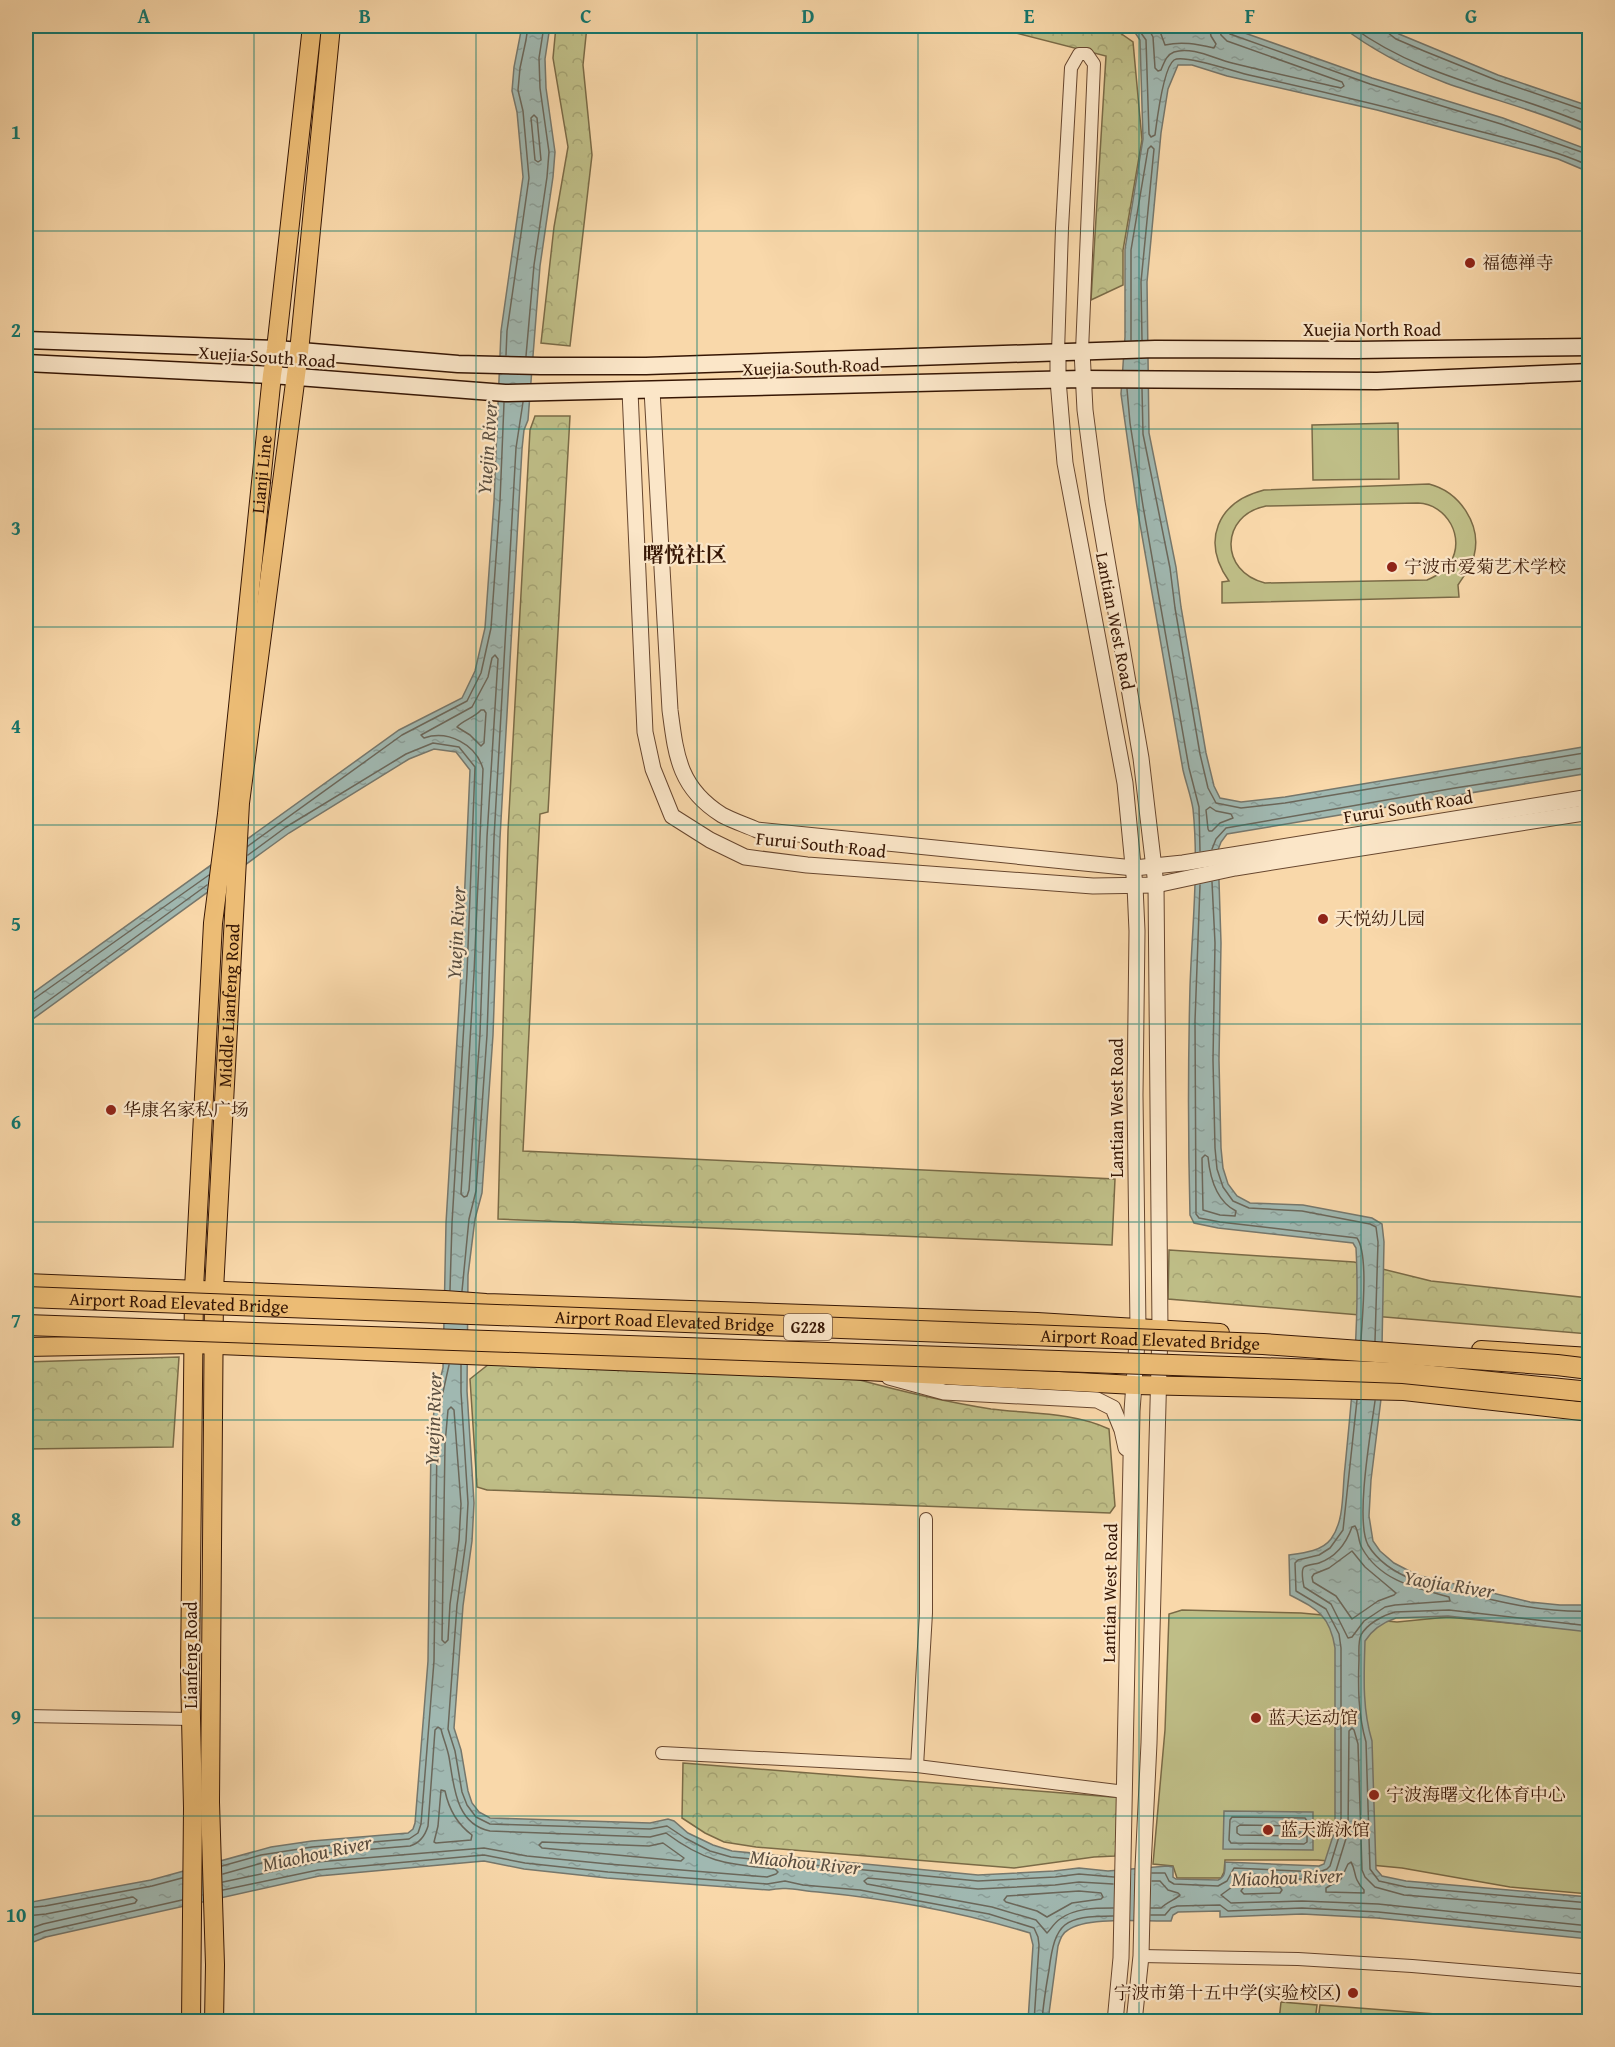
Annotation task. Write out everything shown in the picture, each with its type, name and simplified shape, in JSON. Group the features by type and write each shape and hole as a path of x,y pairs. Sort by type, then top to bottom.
{"highway":[{"name":"Airport Road Elevated Bridge","path":"26,1297 1263,1344 1590,1369"},
{"name":"Airport Road Elevated Bridge","path":"26,1325 1403,1373 1590,1392"}],"main road":[{"name":"Lianji Line","path":"213,923 227,814 272,375 312,26"},
{"name":"Lianji Line","path":"235,900 240,803 299,352 331,26"},
{"name":"Xuejia South Road","path":"26,340 276,349 458,364 542,366 646,366 1115,350"},
{"name":"Xuejia North Road","path":"1115,350 1590,347"},
{"name":"Xuejia South Road","path":"26,363 272,375 505,393 1082,379 1377,381 1590,372"},
{"name":"Middle Lianfeng Road","path":"214,1290 235,900"},
{"name":"Middle Lianfeng Road","path":"194,1289 213,923"},
{"path":"26,1283 1160,1329 1590,1357"},
{"name":"Lianfeng Road","path":"191,2022 194,1289"},
{"name":"Lianfeng Road","path":"214,1290 210,1802 215,1965 214,2022"},
{"path":"26,1347 194,1344 866,1371 1135,1385 1356,1389 1398,1391 1590,1412"}],"street":[{"path":"1058,352 1071,68 1078,54 1087,54 1094,64 1082,351"},
{"name":"Lantian West Road","path":"1082,351 1082,379 1097,502 1141,758 1156,885 1159,1385 1142,1956 1134,2022"},
{"name":"Lantian West Road","path":"1058,352 1065,463 1125,783 1134,868 1137,931 1135,1095 1138,1328 1132,1411 1124,1870 1121,1958 1115,2022"},
{"name":"Furui South Road","path":"652,390 673,736 682,772 697,795 723,815 757,830 1134,868 1234,861 1590,812"},
{"name":"Furui South Road","path":"630,391 645,732 653,769 672,816 710,840 745,856 807,865 1093,886 1156,885 1190,878 1234,861 1590,797"},
{"path":"866,1371 944,1392 1097,1400 1113,1408 1122,1430 1132,1468"},
{"path":"916,1766 926,1613 926,1519"},
{"path":"26,1716 191,1719"},
{"path":"662,1753 916,1766 1125,1792"},
{"path":"1142,1956 1310,1960 1412,1966 1590,1982"}],"green space":[{"path":"556,26 587,26 583,65 592,155 570,346 541,343 554,227 568,147 553,58"},
{"path":"989,26 1110,26 1133,42 1142,140 1123,250 1123,285 1091,300 1106,56"},
{"path":"535,416 570,416 548,812 540,814 523,1151 1115,1179 1112,1245 498,1219 508,831 530,430"},
{"path":"1398,423 1399,479 1313,480 1312,425"},
{"path":"1429,484 1440,488 1450,494 1466,511 1475,533 1474,556 1458,585 1459,597 1222,603 1222,582 1229,581 1216,552 1215,538 1218,525 1235,504 1264,490","holes":["1418,503 1437,509 1451,524 1456,543 1448,566 1427,580 1265,583 1250,577 1239,568 1233,556 1231,544 1233,531 1240,520 1251,511 1266,506"]},
{"path":"1169,1250 1354,1262 1431,1281 1589,1298 1589,1334 1168,1299"},
{"path":"179,1357 173,1447 26,1449 26,1362"},
{"path":"489,1364 856,1379 974,1406 1081,1419 1109,1429 1115,1506 1110,1513 487,1490 477,1487 470,1379"},
{"name":"宁波海曙文化体育中心","path":"1182,1610 1301,1613 1397,1622 1448,1617 1589,1631 1589,1894 1510,1887 1402,1868 1318,1860 1225,1860 1221,1878 1177,1878 1173,1866 1153,1864 1165,1730 1169,1614"},
{"path":"683,1763 1125,1798 1115,1856 1014,1868 756,1847 724,1842 682,1818"},
{"path":"1281,2002 1317,2005 1315,2021 1279,2021"},
{"path":"1320,2005 1526,2021 1318,2021"}],"water":[{"path":"522,26 550,26 545,59 546,88 555,152 540,266 528,420 524,430 522,449 500,838 493,1035 482,1193 475,1219 468,1275 467,1391 474,1503 472,1541 463,1606 454,1728 472,1803 479,1812 490,1818 650,1823 668,1819 674,1821 688,1833 732,1851 978,1875 1079,1868 1108,1871 1167,1866 1173,1867 1173,1877 1176,1879 1218,1880 1224,1875 1225,1862 1319,1866 1324,1864 1335,1830 1335,1648 1330,1628 1321,1614 1290,1595 1289,1555 1312,1551 1327,1543 1339,1523 1341,1514 1355,1358 1356,1248 1353,1243 1218,1228 1194,1223 1190,1215 1189,1044 1195,831 1193,809 1183,770 1137,507 1121,394 1125,337 1125,249 1143,139 1140,40 1134,31 1123,26 1225,26 1372,78 1503,118 1589,150 1589,172 1558,159 1377,110 1227,76 1192,65 1178,65 1168,89 1161,133 1147,282 1149,433 1176,567 1206,753 1214,786 1220,798 1241,802 1285,797 1589,746 1589,773 1227,834 1218,850 1221,943 1219,1060 1221,1148 1223,1168 1228,1184 1237,1196 1250,1203 1303,1205 1372,1218 1382,1224 1384,1242 1381,1399 1369,1516 1373,1541 1380,1551 1394,1563 1417,1575 1530,1602 1589,1605 1589,1632 1448,1616 1396,1618 1371,1633 1365,1641 1364,1691 1372,1741 1376,1869 1382,1876 1406,1881 1589,1897 1589,1939 1377,1918 1302,1914 1220,1917 1220,1911 1178,1912 1173,1915 1171,1921 1102,1921 1077,1926 1064,1933 1058,1946 1048,2021 1028,2021 1033,1945 1030,1933 1004,1925 925,1907 872,1898 787,1889 769,1890 607,1878 524,1869 484,1861 319,1876 46,1937 26,1945 26,1903 151,1880 271,1847 312,1841 408,1833 413,1829 415,1823 428,1661 431,1443 435,1400 443,1368 446,1223 470,770 456,752 434,749 409,759 289,833 26,1024 26,998 399,730 462,698 475,671 485,628 494,501 501,331 523,177 517,112 512,91"},
{"path":"1341,26 1388,26 1399,34 1498,75 1589,106 1589,133 1432,78 1378,51"},
{"name":"蓝天游泳馆","path":"1224,1811 1313,1812 1313,1850 1223,1849"}],"place":[{"name":"福德禅寺","path":"1470,263"},
{"name":"宁波市爱菊艺术学校","path":"1392,567"},
{"name":"天悦幼儿园","path":"1323,919"},
{"name":"华康名家私广场","path":"111,1110"},
{"name":"蓝天运动馆","path":"1256,1718"},
{"name":"宁波海曙文化体育中心","path":"1374,1795"},
{"name":"蓝天游泳馆","path":"1268,1830"},
{"name":"宁波市第十五中学(实验校区)","path":"1353,1993"}],"district":[{"name":"曙悦社区","path":"685,555"}],"water label":[{"name":"Yuejin River","path":"487,448"},
{"name":"Yuejin River","path":"456,933"},
{"name":"Yuejin River","path":"433,1419"},
{"name":"Yaojia River","path":"1449,1584"},
{"name":"Miaohou River","path":"317,1853"},
{"name":"Miaohou River","path":"805,1862"},
{"name":"Miaohou River","path":"1287,1877"}]}
